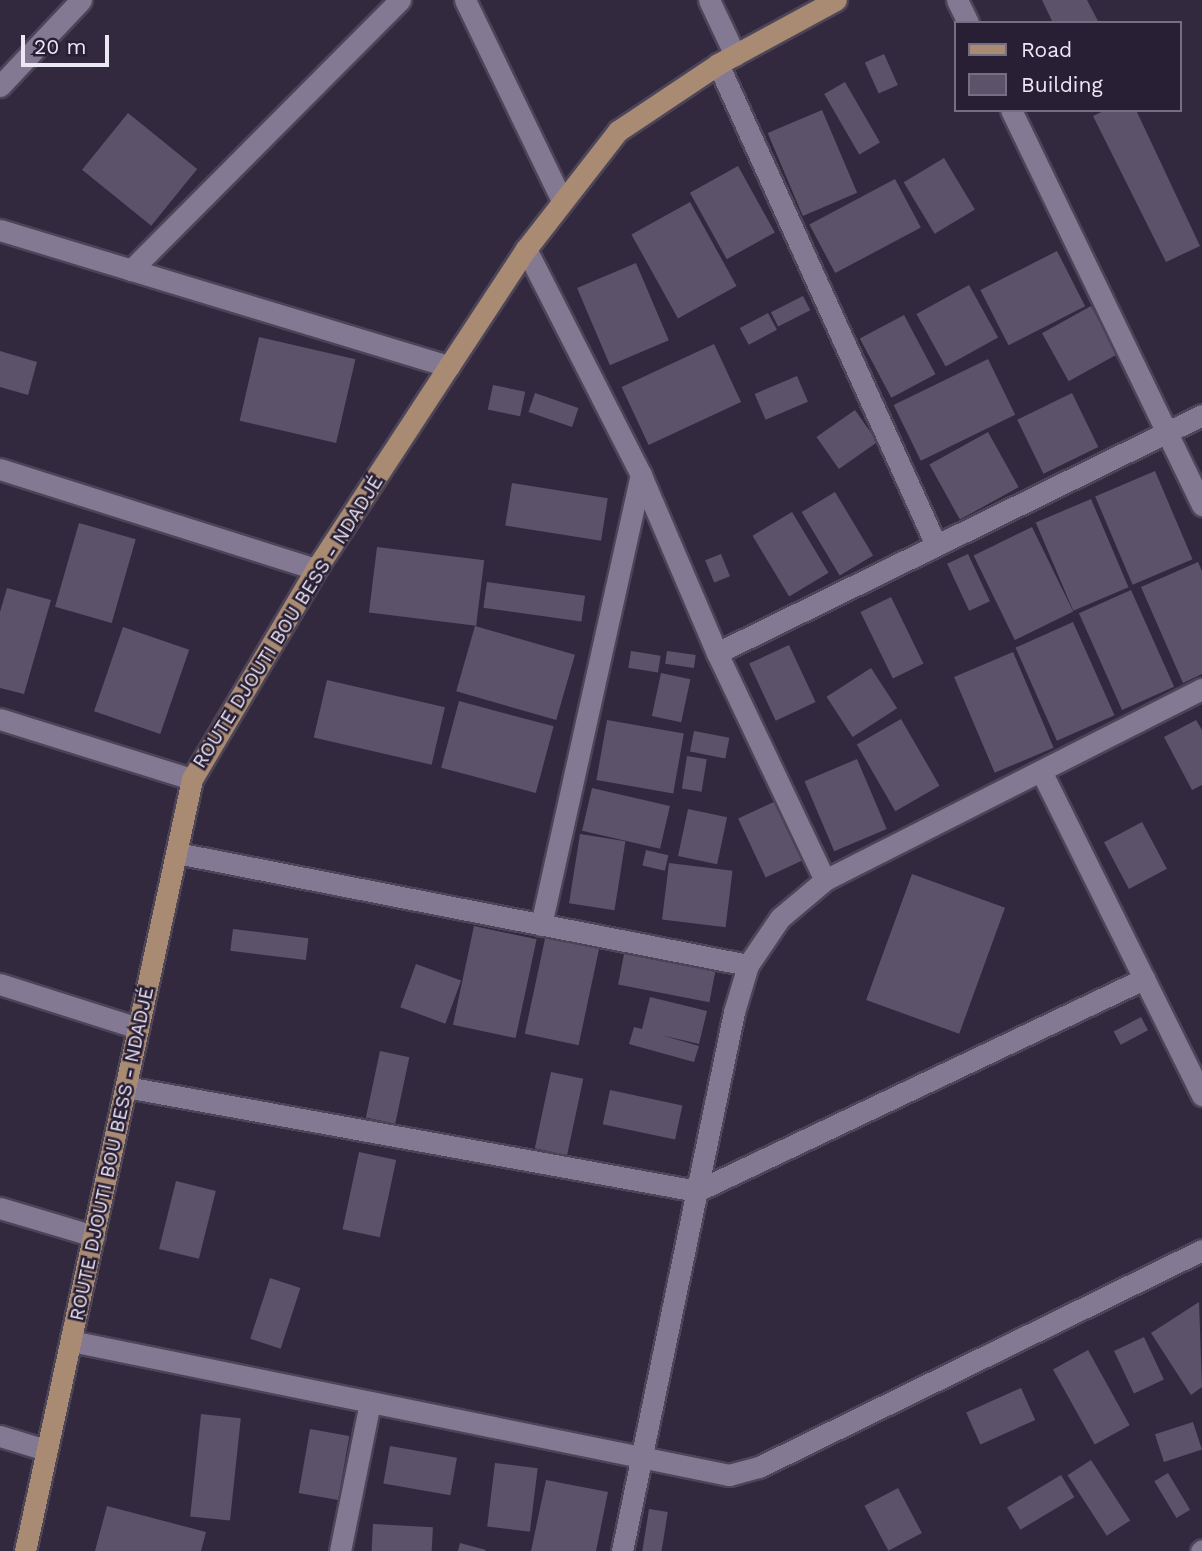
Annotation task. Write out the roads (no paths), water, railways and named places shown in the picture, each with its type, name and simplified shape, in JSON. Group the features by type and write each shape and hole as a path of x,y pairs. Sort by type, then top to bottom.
{"main road":[{"name":"ROUTE DJOUTI BOU BESS - NDADJÉ","path":"25,1551 192,779 316,569 449,366 526,249 618,131 727,60 836,0"}],"street":[{"path":"0,86 81,0"},
{"path":"131,270 400,0"},
{"path":"465,0 562,201"},
{"path":"709,0 727,60 936,545"},
{"path":"957,0 967,21"},
{"path":"1012,112 1202,505"},
{"path":"0,230 449,366"},
{"path":"526,249 641,475 717,653 825,880"},
{"path":"717,653 1202,415"},
{"path":"0,469 316,569"},
{"path":"541,925 641,475"},
{"path":"622,1551 734,1012 748,965 780,918 825,880 1202,689"},
{"path":"0,719 192,779"},
{"path":"1041,771 1202,1095"},
{"path":"177,853 748,965"},
{"path":"126,1087 697,1191 1144,979"},
{"path":"0,984 138,1028"},
{"path":"0,1208 94,1236"},
{"path":"71,1341 642,1454 729,1475 759,1467 1202,1250"},
{"path":"340,1551 370,1402"},
{"path":"0,1436 46,1450"}]}
